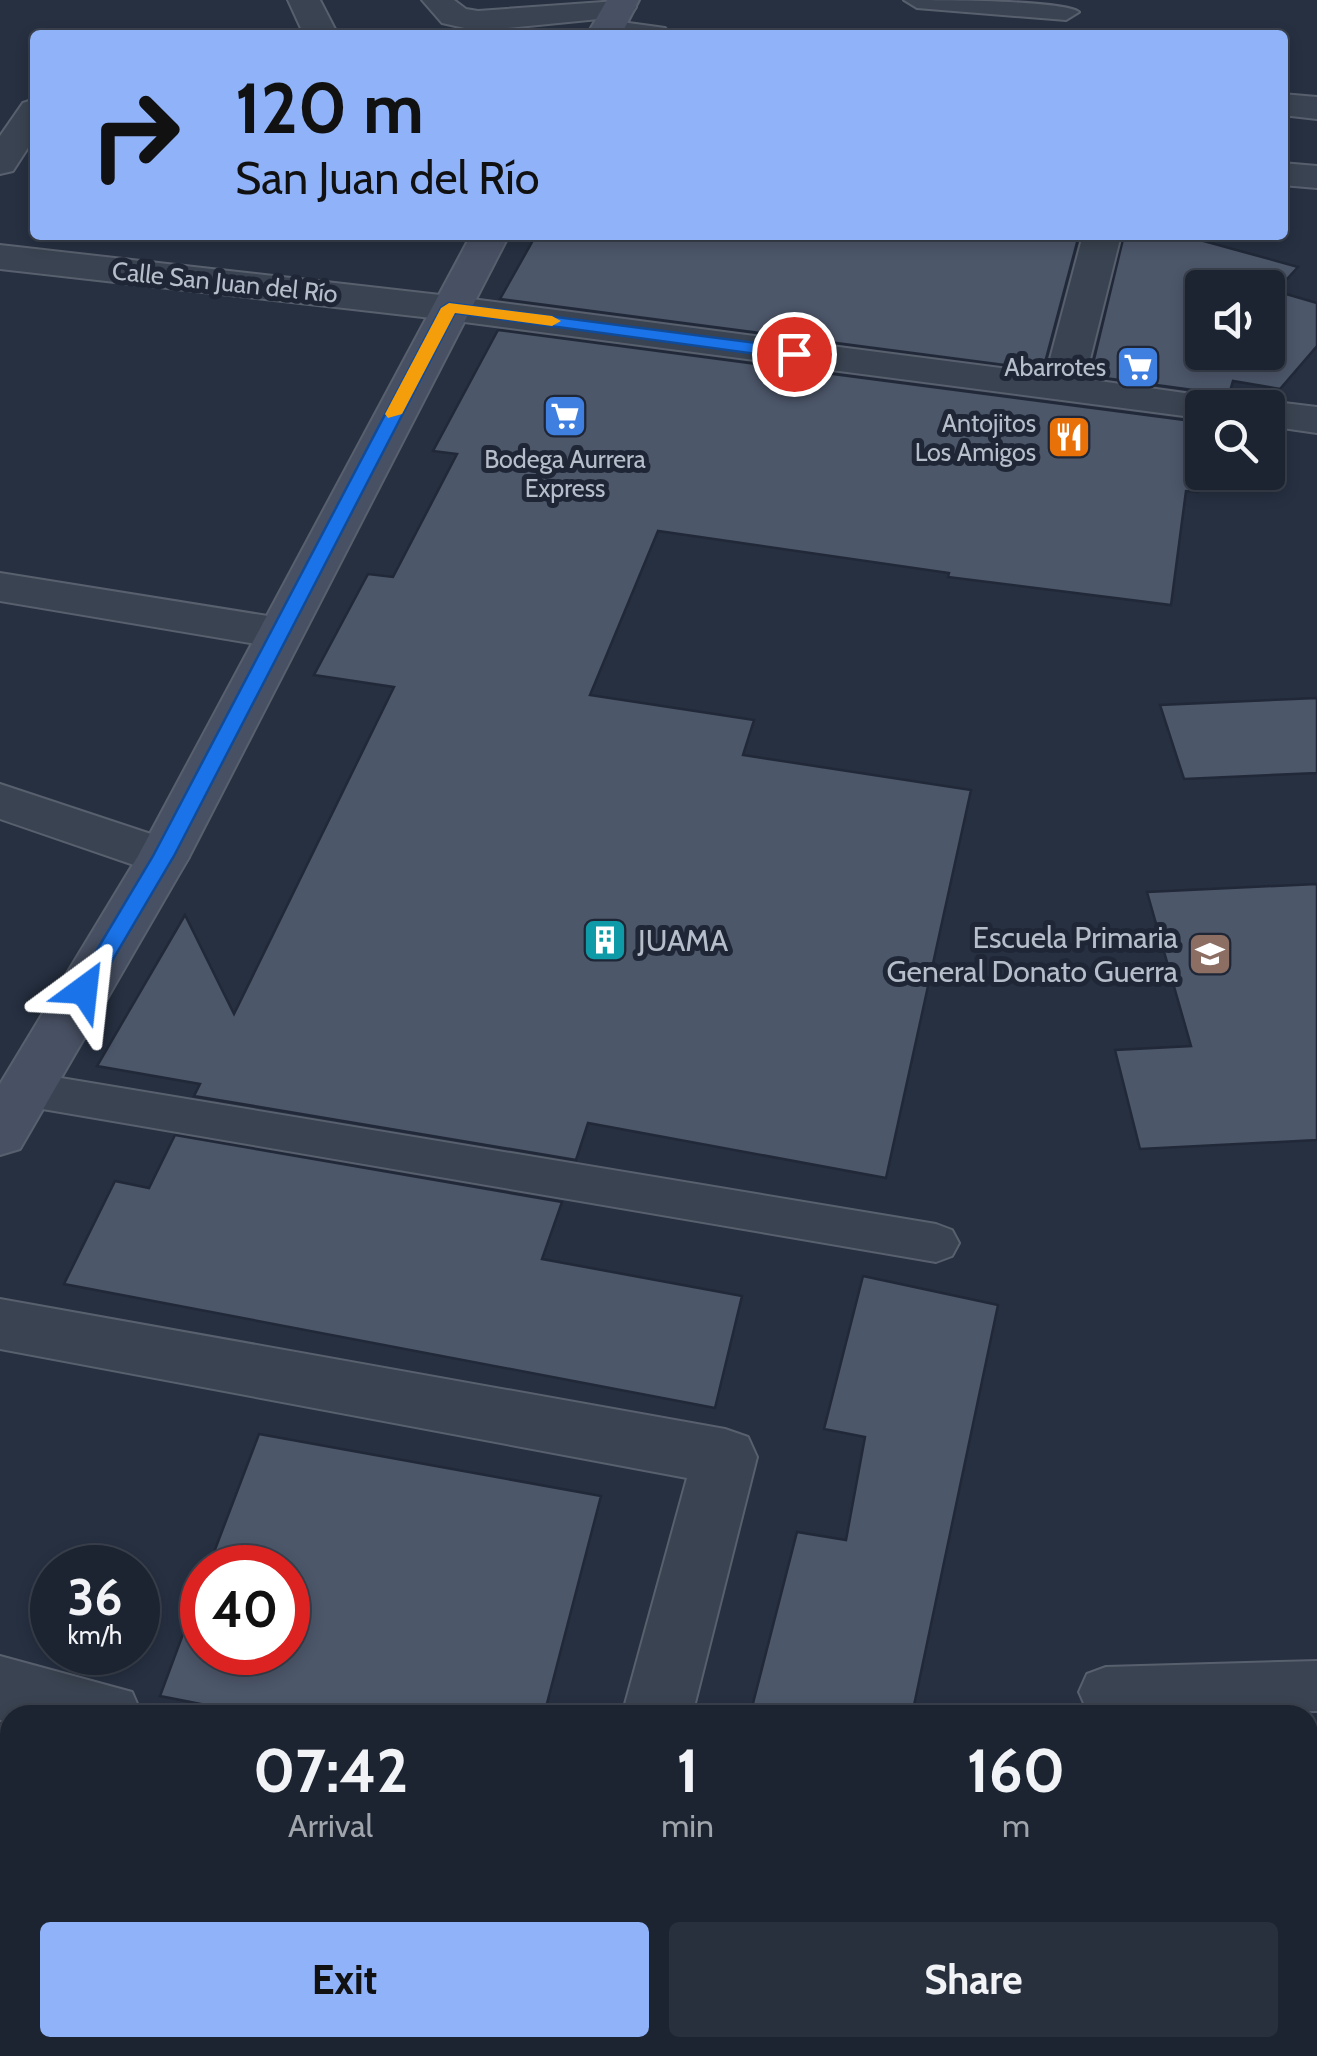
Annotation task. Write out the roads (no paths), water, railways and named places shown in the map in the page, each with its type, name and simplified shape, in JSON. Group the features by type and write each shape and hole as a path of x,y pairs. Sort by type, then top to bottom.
{"street":[{"path":"304,0 319,30"},
{"path":"438,0 444,10 459,18 613,18 642,30"},
{"path":"1288,105 1317,108"},
{"path":"0,162 30,117"},
{"path":"1288,175 1317,178"},
{"path":"8,1117 163,856 487,240"},
{"path":"1062,389 1101,240"},
{"name":"Calle San Juan del Río","path":"0,257 192,264 449,308 1184,404"},
{"path":"1285,416 1317,420"},
{"path":"0,587 280,633"},
{"path":"0,801 163,856"},
{"path":"0,1324 726,1457 660,1705"},
{"path":"0,1688 67,1705"}],"lane":[{"path":"917,0 1066,12"},
{"path":"8,1117 936,1243"},
{"path":"1106,1692 1317,1686"}],"place":[{"name":"Abarrotes","path":"1138,367"},
{"name":"Bodega Aurrera Express","path":"565,416"},
{"name":"Antojitos Los Amigos","path":"1069,437"},
{"name":"JUAMA","path":"605,940"},
{"name":"Escuela Primaria General Donato Guerra","path":"1210,954"}]}
